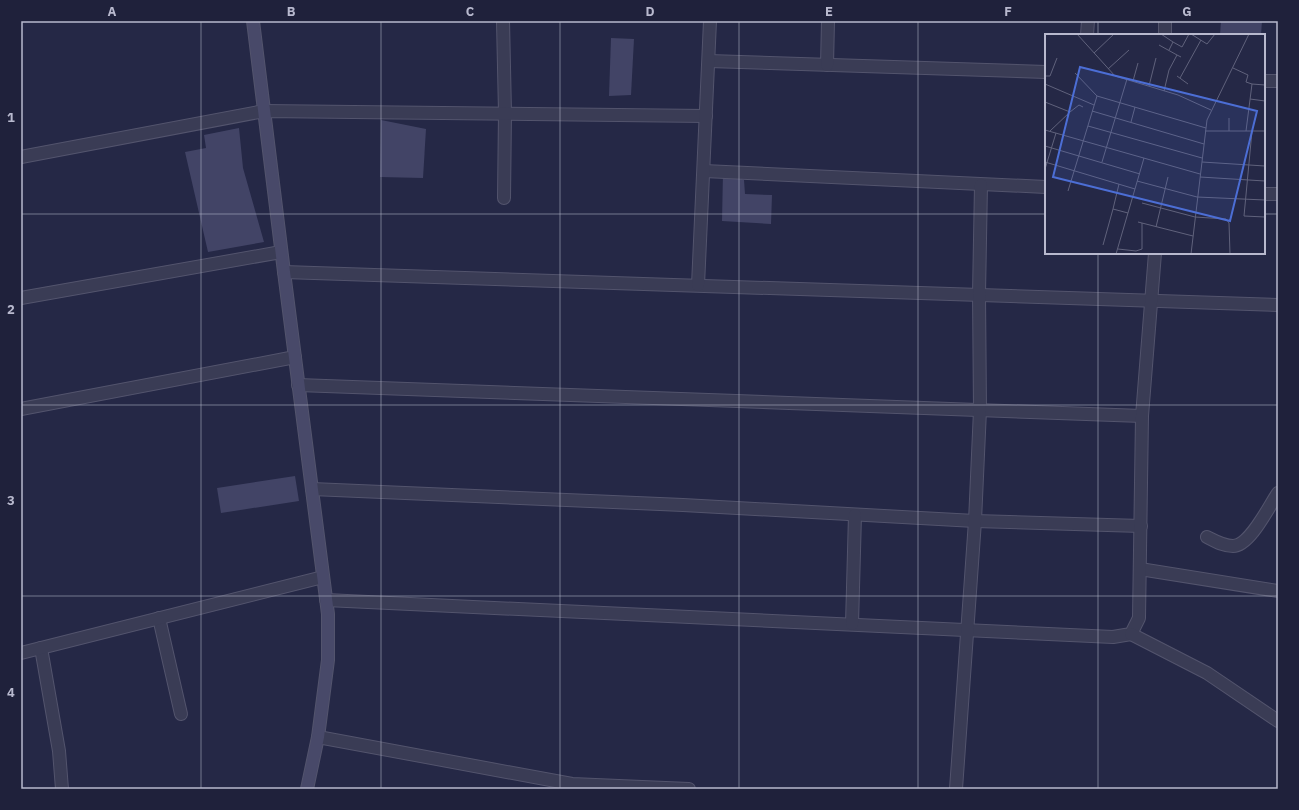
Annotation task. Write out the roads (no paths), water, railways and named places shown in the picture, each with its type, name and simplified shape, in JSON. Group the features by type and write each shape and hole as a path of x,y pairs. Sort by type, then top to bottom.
{"street":[{"path":"253,21 281,252 328,614 328,660 318,737 307,789"},
{"path":"503,21 505,113 504,198"},
{"path":"698,285 710,21"},
{"path":"828,21 828,65"},
{"path":"1088,21 1088,34"},
{"path":"1165,21 1165,34"},
{"path":"709,61 1045,72"},
{"path":"1265,81 1278,81"},
{"path":"21,157 264,111 706,116"},
{"path":"704,171 1045,187"},
{"path":"956,789 975,521 980,410 979,294 982,185"},
{"path":"1265,194 1278,194"},
{"path":"21,298 281,252"},
{"path":"1131,634 1139,618 1142,416 1155,254"},
{"path":"284,272 1278,305"},
{"path":"21,409 295,357"},
{"path":"298,385 1142,416"},
{"path":"312,489 683,505 975,521 1141,526"},
{"path":"1206,537 1219,543 1234,546 1243,543 1250,536 1278,493"},
{"path":"852,624 855,515"},
{"path":"1140,569 1278,591"},
{"path":"21,652 323,577"},
{"path":"326,600 1112,637 1131,634 1207,673 1278,721"},
{"path":"159,618 181,714"},
{"path":"41,648 59,752 62,789"},
{"path":"318,737 572,784 681,789"}]}
